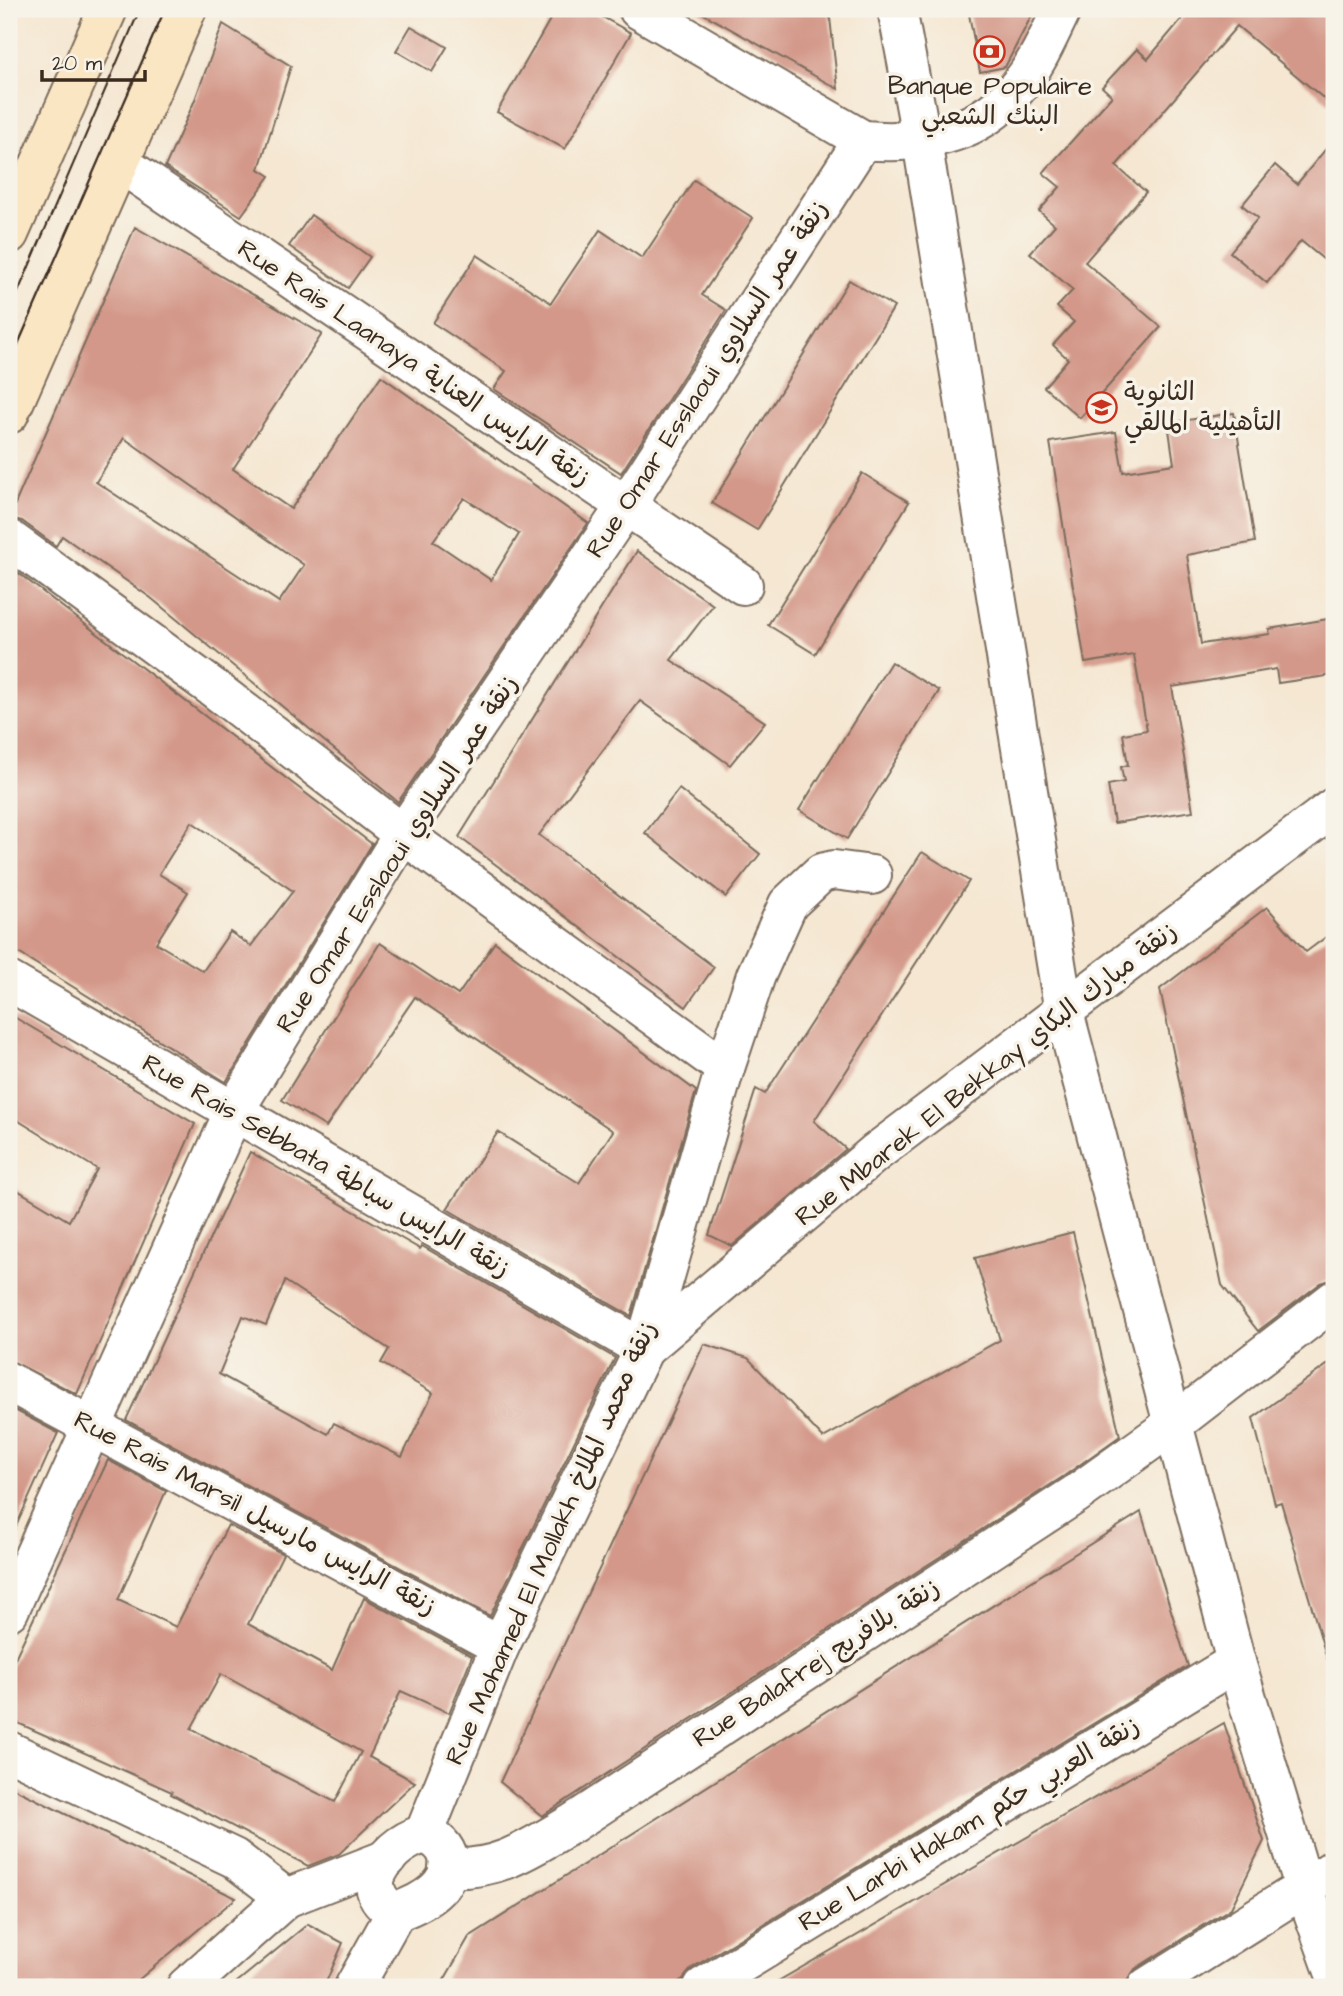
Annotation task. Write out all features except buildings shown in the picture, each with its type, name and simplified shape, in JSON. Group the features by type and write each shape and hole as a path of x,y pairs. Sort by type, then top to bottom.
{"main road":[{"path":"9,234 108,9"},
{"path":"9,414 187,9"}],"street":[{"path":"638,9 863,140 901,143 922,141 955,132 984,117 1016,90 1062,9"},
{"path":"897,9 922,141 1064,1012 1171,1426 1236,1662 1320,1880 1334,1971"},
{"name":"Rue Omar Esslaoui زنقة عمر السلاوي","path":"9,1611 233,1113 403,834 625,507 863,140"},
{"name":"Rue Rais Laanaya زنقة الرايس العناية","path":"120,163 743,585"},
{"path":"9,539 216,690 403,834 725,1068"},
{"name":"Rue Mbarek El Bekkay زنقة مبارك البكاي","path":"643,1349 875,1153 1334,807"},
{"name":"Rue Mohamed El Mollakh زنقة محمد الملاخ","path":"424,1834 500,1646 643,1349 725,1068 756,975 788,904 821,873 834,870 872,875"},
{"name":"Rue Rais Sebbata زنقة الرايس سباطة","path":"9,981 643,1349"},
{"name":"Rue Balafrej زنقة بلافريج","path":"448,1868 474,1870 504,1861 573,1823 1076,1494 1171,1426 1334,1300"},
{"name":"Rue Rais Marsil زنقة الرايس مارسيل","path":"9,1381 500,1646"},
{"name":"Rue Larbi Hakam زنقة العربي حكم","path":"703,1987 1236,1662"},
{"path":"9,1751 234,1858 286,1898"},
{"path":"354,1987 396,1912 414,1906 437,1890 448,1868 447,1851 443,1843 424,1834 409,1839 379,1870 375,1886 384,1906 396,1912"},
{"path":"186,1987 286,1898 387,1859"},
{"path":"1147,1987 1320,1880"}],"tram line":[{"path":"9,313 140,9"},
{"path":"9,365 165,9"}],"place":[{"name":"Banque Populaire البنك الشعبي","path":"990,51"},
{"name":"الثانوية التأهيلية المالقي","path":"1101,407"}]}
